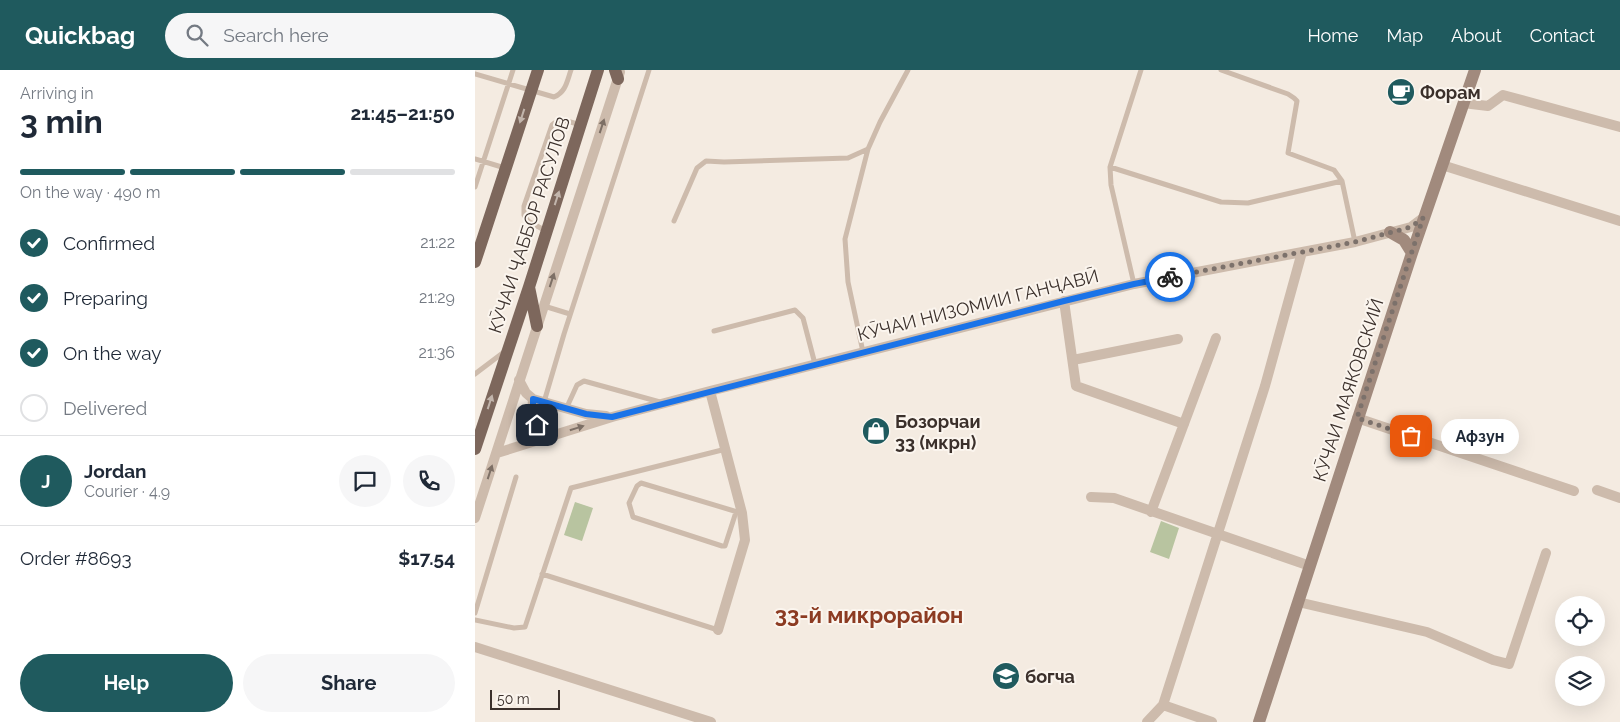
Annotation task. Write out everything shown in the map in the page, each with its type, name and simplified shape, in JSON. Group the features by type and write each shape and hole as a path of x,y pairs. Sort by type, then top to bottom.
{"main road":[{"path":"475,262 480,234 505,168 538,70"},
{"name":"КӮЧАИ ҶАББОР РАСУЛОВ","path":"475,449 598,70"},
{"path":"529,287 537,326"}],"street":[{"name":"КӮЧАИ МАЯКОВСКИЙ","path":"1259,722 1472,71"},
{"path":"475,518 618,73"},
{"path":"1463,103 1488,106 1503,95 1620,127"},
{"path":"1442,165 1620,221"},
{"name":"КӮЧАИ НИЗОМИИ ГАНҶАВӢ","path":"497,453 612,417 815,364 1134,284 1355,242 1411,227 1423,218"},
{"path":"1390,232 1404,240 1412,252"},
{"path":"1147,722 1163,705 1265,386 1302,252"},
{"path":"1064,301 1077,386 1184,424"},
{"path":"1151,512 1216,338"},
{"path":"1073,360 1179,339"},
{"path":"519,380 526,393 533,399 586,414 612,417"},
{"path":"710,391 745,540 718,630"},
{"path":"533,399 533,417 542,439"},
{"path":"1357,418 1574,491"},
{"path":"1597,490 1620,498"},
{"path":"1091,497 1114,498 1309,566"},
{"path":"1298,602 1427,632 1493,660 1509,664 1546,553"},
{"path":"475,647 711,722"},
{"path":"1163,705 1212,722"}],"lane":[{"path":"475,187 513,70"},
{"path":"475,74 555,96 562,94 571,70"},
{"path":"544,402 570,314 649,70"},
{"path":"863,352 848,282 845,239 868,149 908,70"},
{"path":"1134,284 1111,185 1110,167 1141,70"},
{"path":"1221,70 1288,94 1294,98 1297,102 1288,153 1335,170 1342,181 1355,242"},
{"path":"546,232 528,221 523,215 524,206 552,125 555,121 561,120 580,125"},
{"path":"673,221 697,168 706,161 848,158 868,149"},
{"path":"475,159 505,168"},
{"path":"1110,167 1221,202 1248,204 1342,181"},
{"path":"543,306 570,314"},
{"path":"714,331 795,310 803,318 815,364"},
{"path":"475,374 507,350"},
{"path":"566,409 577,385 583,381 663,403"},
{"path":"475,620 514,628 525,627 571,488 725,449"},
{"path":"475,613 517,477"},
{"path":"641,483 739,512 725,546 722,546 633,516 629,503 637,486 641,483"},
{"path":"542,574 718,630"}],"green space":[{"path":"575,502 593,508 582,541 564,535"},
{"path":"1161,521 1179,528 1169,559 1150,552"}],"way so far":[{"path":"1170,277 1355,242 1411,227 1423,218 1357,418 1411,436"}],"place":[{"name":"Форам","path":"1401,92"},
{"name":"Бозорчаи 33 (мкрн)","path":"876,431"},
{"name":"Афзун","path":"1411,436"},
{"name":"богча","path":"1006,676"}],"district":[{"name":"33-й микрорайон","path":"869,615"}],"route":[{"path":"537,425 533,417 533,399 586,414 612,417 1064,301 1170,277"}]}
